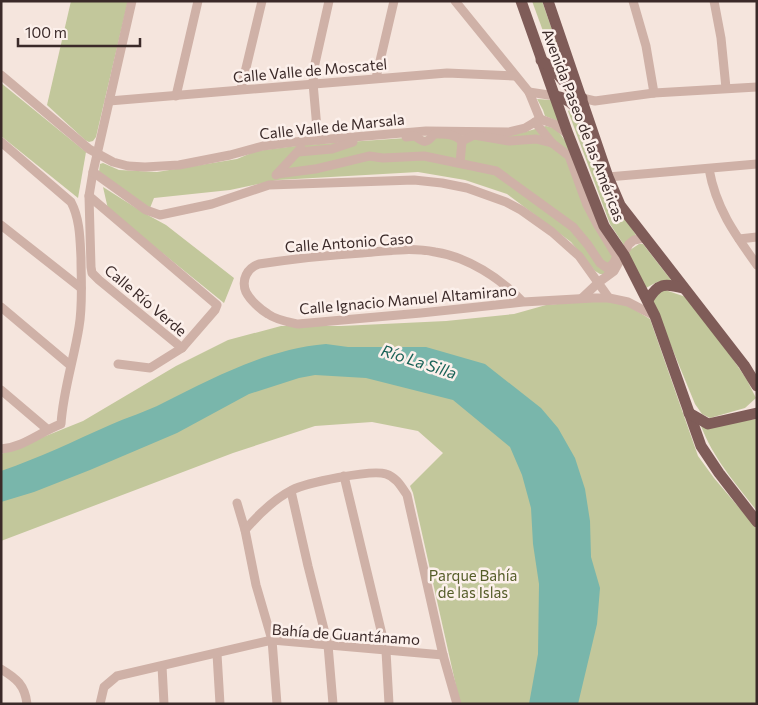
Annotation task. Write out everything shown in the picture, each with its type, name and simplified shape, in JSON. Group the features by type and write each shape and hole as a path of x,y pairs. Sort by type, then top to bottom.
{"main road":[{"name":"Avenida Paseo de las Américas","path":"522,1 541,60 604,226 624,255 648,300 701,446 719,473 757,522"},
{"name":"Avenida Paseo de las Américas","path":"548,1 608,177 620,205 744,365 757,386"},
{"path":"541,60 552,67 569,88 582,98"},
{"path":"555,96 566,99 575,106 598,148"},
{"path":"648,300 656,289 662,285 684,288"},
{"path":"689,413 708,424 757,413"}],"street":[{"path":"118,364 150,368 182,348 217,305 214,300 89,196 96,153 132,1"},
{"path":"176,96 198,1"},
{"path":"241,89 262,1"},
{"path":"318,140 313,83 314,68 329,1"},
{"path":"376,78 394,1"},
{"path":"455,1 514,76 533,93 555,96"},
{"path":"633,1 646,46 654,93"},
{"path":"714,1 721,38 726,88"},
{"name":"Calle Valle de Moscatel","path":"109,101 460,72 514,76"},
{"name":"Calle Valle de Marsala","path":"1,76 31,99 82,144 96,153 113,162 128,166 152,168 208,160 263,146 306,141 426,131 509,132 525,128 537,120"},
{"path":"533,93 548,78"},
{"path":"582,98 595,101 654,93 757,87"},
{"path":"533,93 537,120 552,143 569,156 590,211 616,255 610,267 604,267"},
{"path":"537,120 554,124 568,134"},
{"path":"298,152 332,149 350,142 415,136 425,143 431,140 434,134 453,134 462,141"},
{"path":"462,141 474,135 509,141 536,139 552,143"},
{"path":"269,185 306,141"},
{"path":"460,163 462,141"},
{"path":"1,142 71,202 76,214 80,243 81,288 80,326 70,364 62,410 62,424 47,429 23,444 1,449"},
{"path":"277,174 315,169 370,156 383,158 424,156 496,171 574,227 604,267"},
{"path":"608,177 757,164"},
{"path":"709,169 727,222 757,264"},
{"path":"93,172 146,210 160,215 212,204 269,185 414,180 442,182 467,188 506,202 537,220 579,256 609,298"},
{"name":"Calle Río Verde","path":"89,196 92,273 182,348"},
{"path":"1,225 81,288"},
{"path":"739,239 757,237"},
{"path":"596,279 614,271 629,244 634,240 645,238"},
{"name":"Calle Antonio Caso","path":"252,266 333,255 403,249 436,252 480,269 510,289 523,302"},
{"name":"Calle Ignacio Manuel Altamirano","path":"252,266 248,270 245,280 246,292 269,316 298,324 582,298 609,298 638,306 655,316"},
{"path":"582,298 604,267"},
{"path":"1,307 70,364"},
{"path":"1,390 47,429"},
{"path":"245,530 260,514 291,490 302,486 365,473 384,473 397,480 407,495 457,704"},
{"path":"344,476 386,651 389,704"},
{"path":"291,490 328,645 333,704"},
{"path":"237,503 245,530 256,585 272,640 277,704"},
{"name":"Bahía de Guantánamo","path":"100,704 104,687 110,680 125,673 272,640 444,655"},
{"path":"216,654 220,704"},
{"path":"162,666 164,704"},
{"path":"1,669 22,684 26,692 27,704"}],"green space":[{"path":"71,1 128,1 96,137 93,141 89,142 47,105"},
{"path":"532,1 542,1 567,73 566,76 558,72"},
{"path":"1,83 86,152 78,198 1,136"},
{"path":"537,99 551,100 561,126 555,120 545,116"},
{"path":"572,108 576,109 601,179 636,235 624,245 610,224 568,111"},
{"path":"546,126 558,131 566,142 616,256 605,274 595,271 571,242 507,194 465,180 418,172 278,180 230,190 154,198 150,208 99,172 100,164 103,163 119,170 157,172 237,159 256,151 304,145 435,136 474,137 521,133"},
{"path":"103,187 166,225 234,278 224,303 108,209"},
{"path":"639,244 643,244 671,280 657,282 646,288 628,255 630,250"},
{"path":"665,290 686,297 720,340 747,380 756,398 745,408 710,418 702,414 695,404 653,302 657,293"},
{"name":"Parque Bahía de las Islas","path":"604,300 627,305 650,319 698,456 757,529 757,704 460,704 410,486 443,453 418,431 372,422 315,426 233,453 1,541 1,454 83,421 176,366 228,340 281,326 341,326 446,321 514,314 546,305"},
{"path":"757,419 757,511 718,460 701,426"}],"water":[{"name":"Río La Silla","path":"326,344 348,347 426,347 485,364 541,408 558,428 575,458 585,489 590,521 591,557 600,588 597,624 578,704 529,704 538,654 539,584 533,544 531,508 522,475 510,447 453,400 366,378 315,375 299,378 249,394 177,433 90,470 34,492 1,502 1,471 150,409 262,358 304,347"}]}
